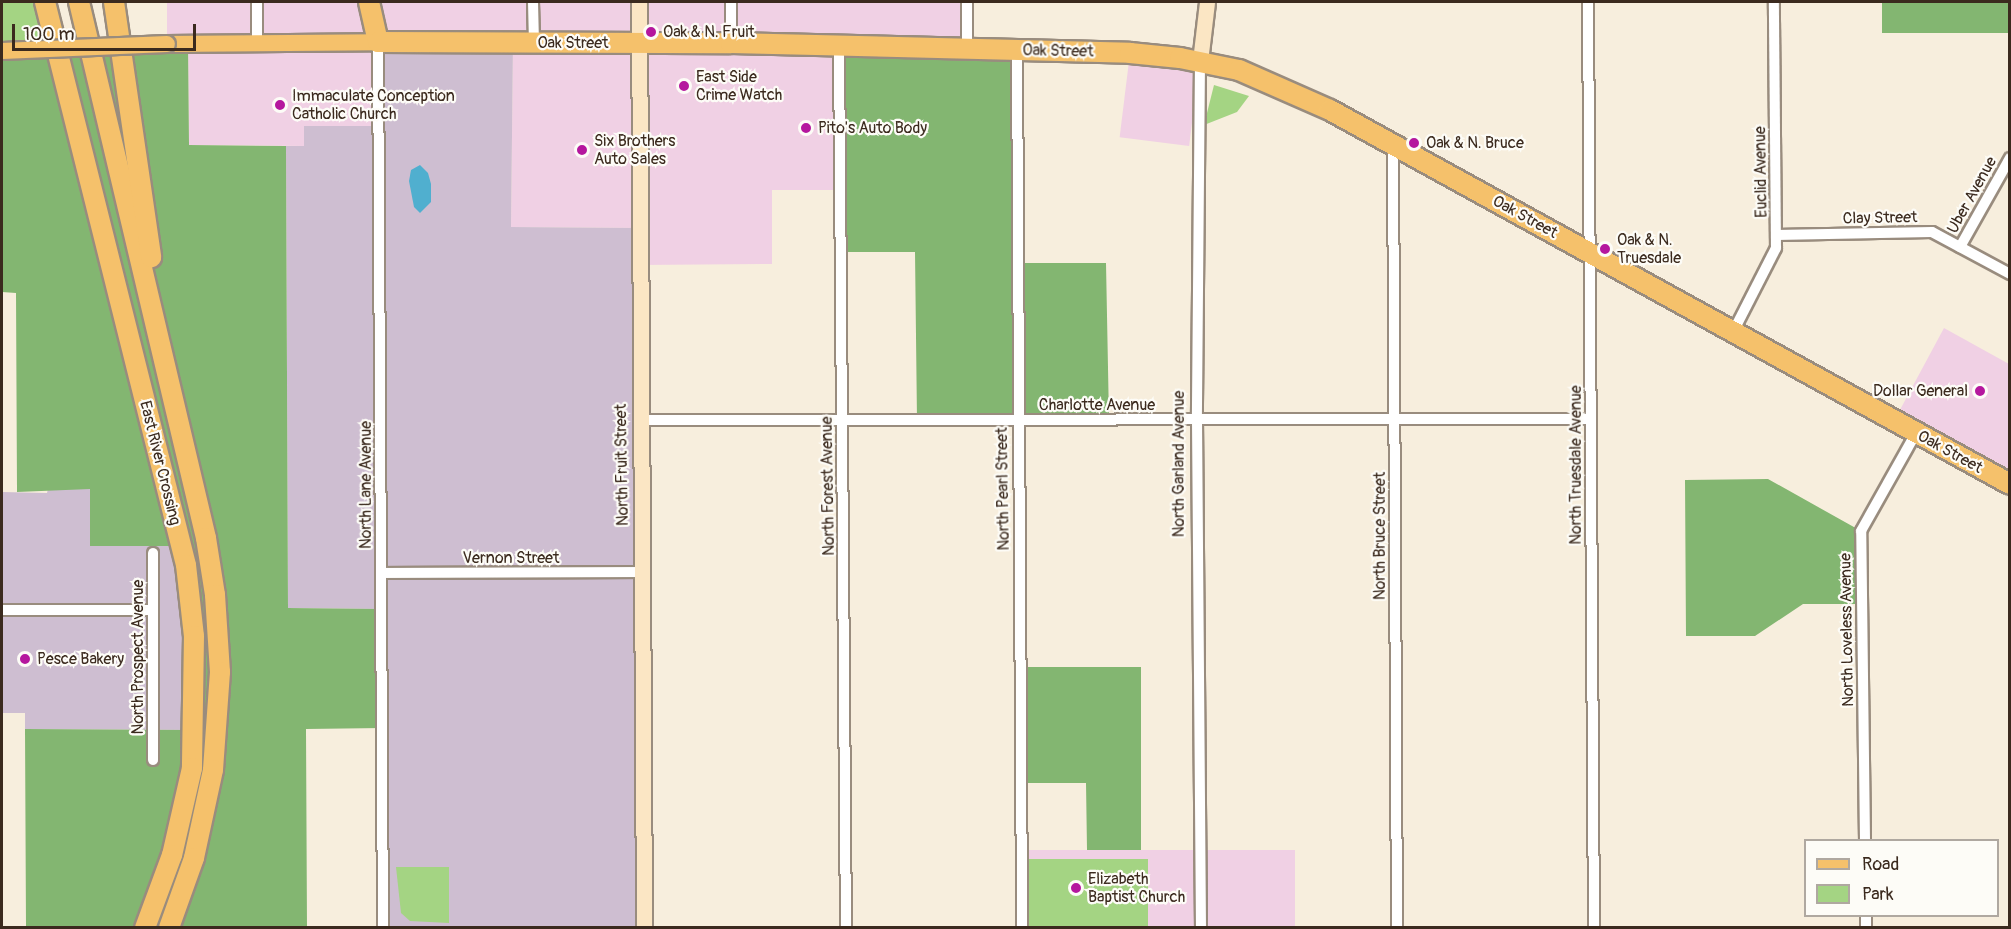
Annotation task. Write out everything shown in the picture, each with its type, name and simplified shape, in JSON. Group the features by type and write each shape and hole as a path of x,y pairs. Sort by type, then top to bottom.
{"highway":[{"name":"East River Crossing","path":"45,2 188,577 194,636 194,730 189,786 172,855 145,927"},
{"name":"East River Crossing","path":"79,2 207,538 220,672 208,800 186,888 169,927"},
{"path":"114,2 174,401"},
{"path":"369,2 378,42"},
{"path":"378,42 384,2"},
{"name":"Oak Street","path":"378,42 731,43 1138,53 1200,61 1239,70 1330,110 2010,484"}],"main road":[{"name":"North Fruit Street","path":"639,2 637,43 644,927"},
{"name":"North Garland Avenue","path":"1200,61 1207,2"},
{"name":"Oak Street","path":"2,51 257,41 378,42"}],"street":[{"path":"257,2 257,41"},
{"path":"533,2 534,43"},
{"path":"731,2 731,43"},
{"path":"967,2 968,50"},
{"name":"North Truesdale Avenue","path":"1588,2 1594,927"},
{"name":"Euclid Avenue","path":"1733,332 1775,255 1774,2"},
{"name":"North Lane Avenue","path":"378,42 383,927"},
{"name":"North Forest Avenue","path":"839,45 846,927"},
{"name":"North Pearl Street","path":"1017,51 1017,420 1022,927"},
{"name":"North Garland Avenue","path":"1200,61 1197,420 1201,927"},
{"name":"North Bruce Street","path":"1393,144 1397,927"},
{"name":"Uber Avenue","path":"1960,247 2010,158"},
{"name":"Clay Street","path":"1776,235 1932,232 2010,274"},
{"name":"Charlotte Avenue","path":"640,420 1591,419"},
{"name":"North Loveless Avenue","path":"1865,839 1862,531 1916,434"},
{"name":"North Prospect Avenue","path":"153,553 153,760"},
{"name":"Vernon Street","path":"381,573 641,572"},
{"path":"2,610 153,610"}],"shaded area":[{"path":"167,2 967,2 967,50 840,190 772,190 772,264 638,265 638,228 511,227 513,43 378,126 304,126 304,146 189,145 188,43 167,44"},
{"path":"378,42 513,43 511,227 638,228 644,927 383,927 380,609 288,608 286,146 304,146 304,126 378,126"},
{"path":"1130,53 1199,62 1189,146 1120,137"},
{"path":"1944,328 2009,364 2009,484 1894,421"},
{"path":"48,489 90,489 90,546 182,546 194,730 25,729 25,713 2,713 2,492 47,493"},
{"path":"1022,850 1295,850 1295,927 1022,927"}],"green space":[{"path":"2,2 45,2 57,50 2,51"},
{"path":"1882,2 2009,2 2009,33 1882,33"},
{"path":"188,43 189,145 286,146 288,608 381,609 382,728 306,729 307,927 26,927 25,729 194,730 181,546 90,546 90,489 17,492 16,293 2,292 2,51"},
{"path":"839,45 1017,51 1018,263 1106,263 1109,420 917,420 915,252 841,252"},
{"path":"1214,85 1249,96 1237,112 1204,125"},
{"path":"1768,479 1861,531 1862,604 1803,604 1755,636 1686,636 1685,480"},
{"path":"1020,667 1141,667 1141,850 1087,850 1086,783 1021,783"},
{"path":"1029,859 1148,859 1148,927 1029,927"},
{"path":"396,867 449,867 449,923 410,921 401,913"}],"water":[{"path":"420,165 428,173 431,184 431,202 420,213 414,207 409,181 411,170"}],"place":[{"name":"Oak & N. Fruit","path":"651,32"},
{"name":"East Side Crime Watch","path":"684,86"},
{"name":"Immaculate Conception Catholic Church","path":"280,105"},
{"name":"Pito's Auto Body","path":"806,128"},
{"name":"Oak & N. Bruce","path":"1414,143"},
{"name":"Six Brothers Auto Sales","path":"582,150"},
{"name":"Oak & N. Truesdale","path":"1605,249"},
{"name":"Dollar General","path":"1980,391"},
{"name":"Pesce Bakery","path":"25,659"},
{"name":"Elizabeth Baptist Church","path":"1076,888"}]}
